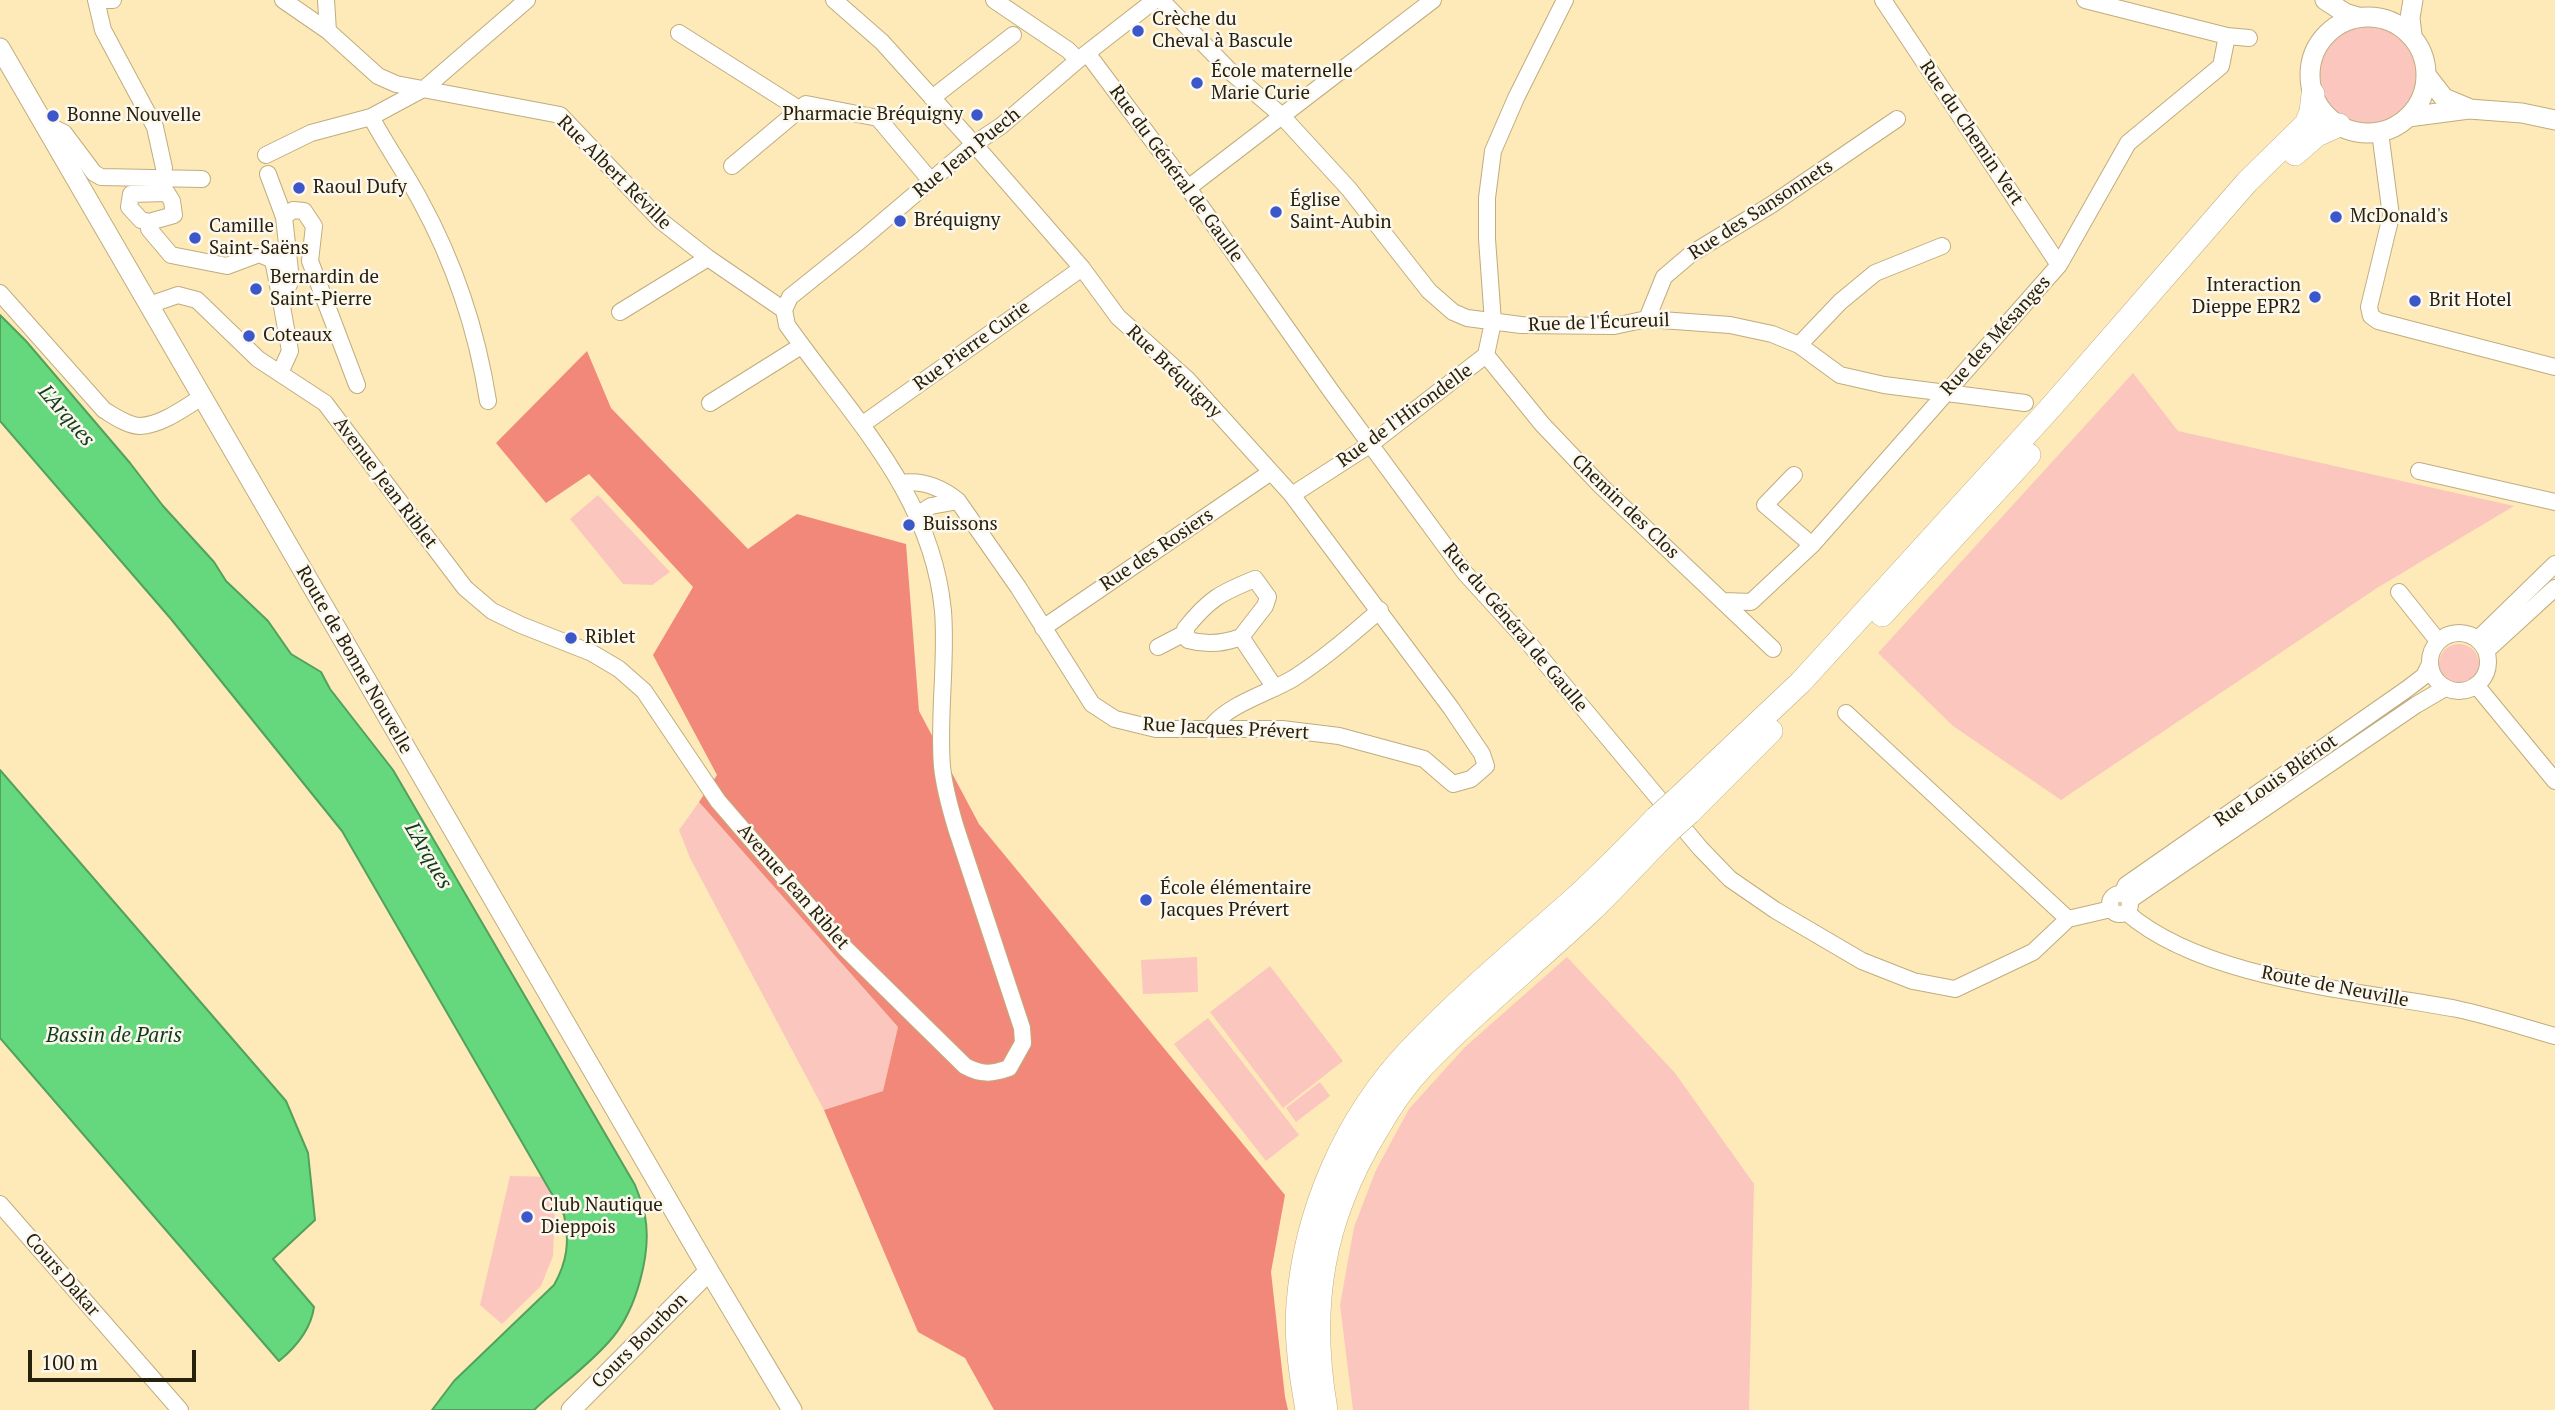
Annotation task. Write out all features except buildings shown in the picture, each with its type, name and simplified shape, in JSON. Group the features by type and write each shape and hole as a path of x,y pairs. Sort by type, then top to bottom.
{"highway":[{"path":"1683,806 1801,682 2052,406 2247,182 2306,124 2311,112 2313,94"},
{"path":"1307,1410 1300,1370 1298,1306 1306,1249 1321,1194 1343,1145 1373,1096 1407,1052 1493,969 1663,825 1812,691 2064,416 2266,183 2317,135 2339,125"},
{"path":"1326,1410 1319,1369 1319,1306 1326,1254 1340,1202 1362,1154 1390,1107 1422,1067 1591,911 1663,825"}],"main road":[{"path":"2315,0 2324,36"},
{"path":"2325,0 2345,13 2365,17 2386,19 2400,26 2412,35 2423,54 2427,76 2418,105 2400,124 2379,132 2366,133 2339,125 2319,107 2313,94 2310,68 2315,51 2324,36 2345,21 2365,17 2384,8 2390,0"},
{"path":"2412,35 2410,18 2413,0"},
{"name":"Route de Bonne Nouvelle","path":"0,48 792,1410"},
{"path":"2427,76 2444,98 2469,108"},
{"path":"2409,117 2469,108 2522,113 2555,120"},
{"name":"Cours Bourbon","path":"571,1410 709,1271"}],"street":[{"path":"96,0 103,30 155,127 164,169"},
{"path":"102,0 113,0"},
{"name":"Rue Albert Réville","path":"283,0 328,31 379,76 396,84 561,115 645,206 708,258 784,310"},
{"path":"326,0 328,31"},
{"path":"266,155 311,133 371,117 425,89 527,0"},
{"name":"Rue Bréquigny","path":"834,0 882,42 1082,268 1118,317 1188,380 1292,495 1380,610 1482,754 1486,766"},
{"name":"Rue du Général de Gaulle","path":"994,0 1068,50 1082,56 1188,188 1465,573 1527,641 1700,848 1730,879 1775,910 1862,961 1913,981 1955,989 2033,952 2068,919"},
{"name":"Rue Jean Puech","path":"784,310 790,297 974,145 1001,126 1082,56 1155,0"},
{"name":"Rue de l'Écureuil","path":"1161,0 1233,74 1280,115 1349,189 1429,291 1453,312 1467,318 1521,325 1614,326 1647,319 1730,325 1772,334 1799,345 1840,375 1884,385 2025,403"},
{"path":"1188,188 1433,0"},
{"name":"Rue de l'Hirondelle","path":"1292,495 1371,444 1486,355 1493,322 1487,198 1493,151 1565,0"},
{"name":"Rue du Chemin Vert","path":"1883,0 2059,265"},
{"path":"2085,0 2227,36 2249,38"},
{"path":"679,33 799,109"},
{"path":"932,98 1013,36"},
{"name":"Rue des Mésanges","path":"1725,601 1751,602 1812,545 2059,265 2128,143 2221,66 2227,36"},
{"path":"732,166 806,104 878,118 931,181"},
{"path":"371,117 420,199 439,240 468,312 481,355 488,401"},
{"name":"Rue des Sansonnets","path":"1647,319 1664,278 1691,254 1771,205 1897,119"},
{"path":"42,122 64,133 94,173 101,177 202,179"},
{"path":"2379,132 2391,216 2369,307 2371,316 2378,321 2555,367"},
{"path":"268,174 284,217 290,279 281,301"},
{"path":"284,217 293,210 304,211 314,226 310,261 357,385"},
{"path":"149,222 149,229 171,255 227,266 260,254 273,260 290,351 280,373"},
{"path":"1799,345 1840,302 1875,273 1942,246"},
{"path":"620,312 708,258"},
{"name":"Rue Pierre Curie","path":"863,424 1082,268"},
{"path":"0,293 104,410 121,420 139,426 165,419 202,397"},
{"name":"Avenue Jean Riblet","path":"149,305 178,295 197,300 242,344 325,403 465,588 492,611 592,653 619,669 644,691 718,801 845,948 965,1066 977,1073 994,1073 1009,1068 1018,1055 1023,1043 1022,1028 947,798 942,766 943,611 933,566 917,515 901,483"},
{"path":"784,310 787,326 863,424 901,483"},
{"path":"710,403 801,346"},
{"name":"Chemin des Clos","path":"1486,355 1542,424 1601,486 1773,649"},
{"path":"2419,471 2555,502"},
{"name":"Rue des Rosiers","path":"1043,628 1271,472"},
{"path":"1794,475 1765,505 1812,545"},
{"name":"Rue Jacques Prévert","path":"901,483 916,481 945,491 958,501 1018,587 1092,704 1115,719 1156,729 1282,729 1339,736 1424,759 1453,784 1471,779 1486,766"},
{"path":"917,515 931,506 958,501"},
{"path":"2482,645 2555,564"},
{"path":"1255,579 1268,597 1265,606 1241,637 1230,642 1203,644 1188,640 1185,629 1202,607 1219,594 1255,579"},
{"path":"2482,645 2555,588"},
{"path":"2399,592 2438,641"},
{"path":"1210,727 1219,716 1275,688 1335,648 1380,610"},
{"path":"2462,632 2482,645 2488,658 2486,673 2476,685 2461,691 2445,688 2432,675 2429,666 2432,648 2438,641 2453,633 2462,632"},
{"path":"1158,647 1185,633"},
{"path":"1241,637 1275,688"},
{"name":"Rue Louis Blériot","path":"2122,904 2126,885 2407,689 2424,676 2429,666"},
{"path":"2476,685 2555,781"},
{"name":"Rue Louis Blériot","path":"2122,904 2445,688"},
{"path":"1846,713 2068,919 2122,904"},
{"name":"Route de Neuville","path":"2122,904 2148,930 2219,961 2263,975 2458,1010 2555,1036"},
{"name":"Cours Dakar","path":"0,1204 180,1410"}],"shaded area":[{"path":"2368,25 2387,29 2404,39 2414,56 2418,75 2414,94 2404,111 2387,121 2368,125 2349,121 2332,111 2322,94 2318,75 2322,56 2332,39 2349,29"},
{"path":"587,351 611,408 748,549 797,514 906,544 919,711 979,824 1285,1195 1271,1272 1288,1410 994,1410 965,1358 918,1332 824,1110 883,1091 898,1027 699,802 717,775 653,655 693,587 589,474 546,503 496,443"},
{"path":"2133,373 2178,431 2514,506 2377,588 2061,800 1953,726 1878,653"},
{"path":"598,495 670,572 652,585 623,584 570,519"},
{"path":"2459,644 2467,645 2473,650 2478,656 2478,672 2473,678 2467,683 2459,684 2451,683 2445,678 2440,672 2439,664 2440,656 2445,650 2451,645"},
{"path":"699,802 898,1027 883,1091 824,1110 690,858 679,830"},
{"path":"1197,957 1198,992 1143,994 1141,960"},
{"path":"1567,957 1675,1073 1754,1184 1749,1410 1353,1410 1340,1305 1354,1227 1376,1170 1409,1109 1465,1047"},
{"path":"1270,966 1343,1061 1283,1108 1210,1012"},
{"path":"1208,1018 1299,1135 1266,1161 1174,1044"},
{"path":"1320,1082 1330,1096 1296,1122 1286,1108"},
{"name":"Club Nautique Dieppois","path":"510,1176 556,1177 553,1256 541,1286 502,1324 480,1305"}],"water":[{"name":"L'Arques","path":"0,315 26,341 130,463 163,506 214,562 226,581 268,621 291,654 321,672 330,689 393,770 635,1185 647,1231 644,1263 629,1311 604,1347 534,1410 432,1410 454,1381 554,1285 566,1251 564,1215 342,831 171,619 0,421"},
{"name":"Bassin de Paris","path":"0,770 286,1101 308,1153 315,1220 273,1259 314,1307 310,1323 302,1337 279,1361 0,1038"}],"place":[{"name":"Crèche du Cheval à Bascule","path":"1138,31"},
{"name":"École maternelle Marie Curie","path":"1197,83"},
{"name":"Pharmacie Bréquigny","path":"977,115"},
{"name":"Bonne Nouvelle","path":"53,116"},
{"name":"Raoul Dufy","path":"299,188"},
{"name":"Église Saint-Aubin","path":"1276,212"},
{"name":"McDonald's","path":"2336,217"},
{"name":"Bréquigny","path":"900,221"},
{"name":"Camille Saint-Saëns","path":"195,238"},
{"name":"Bernardin de Saint-Pierre","path":"256,289"},
{"name":"Interaction Dieppe EPR2","path":"2315,297"},
{"name":"Brit Hotel","path":"2415,301"},
{"name":"Coteaux","path":"249,336"},
{"name":"Buissons","path":"909,525"},
{"name":"Riblet","path":"571,638"},
{"name":"École élémentaire Jacques Prévert","path":"1146,900"},
{"name":"Club Nautique Dieppois","path":"527,1217"}]}
